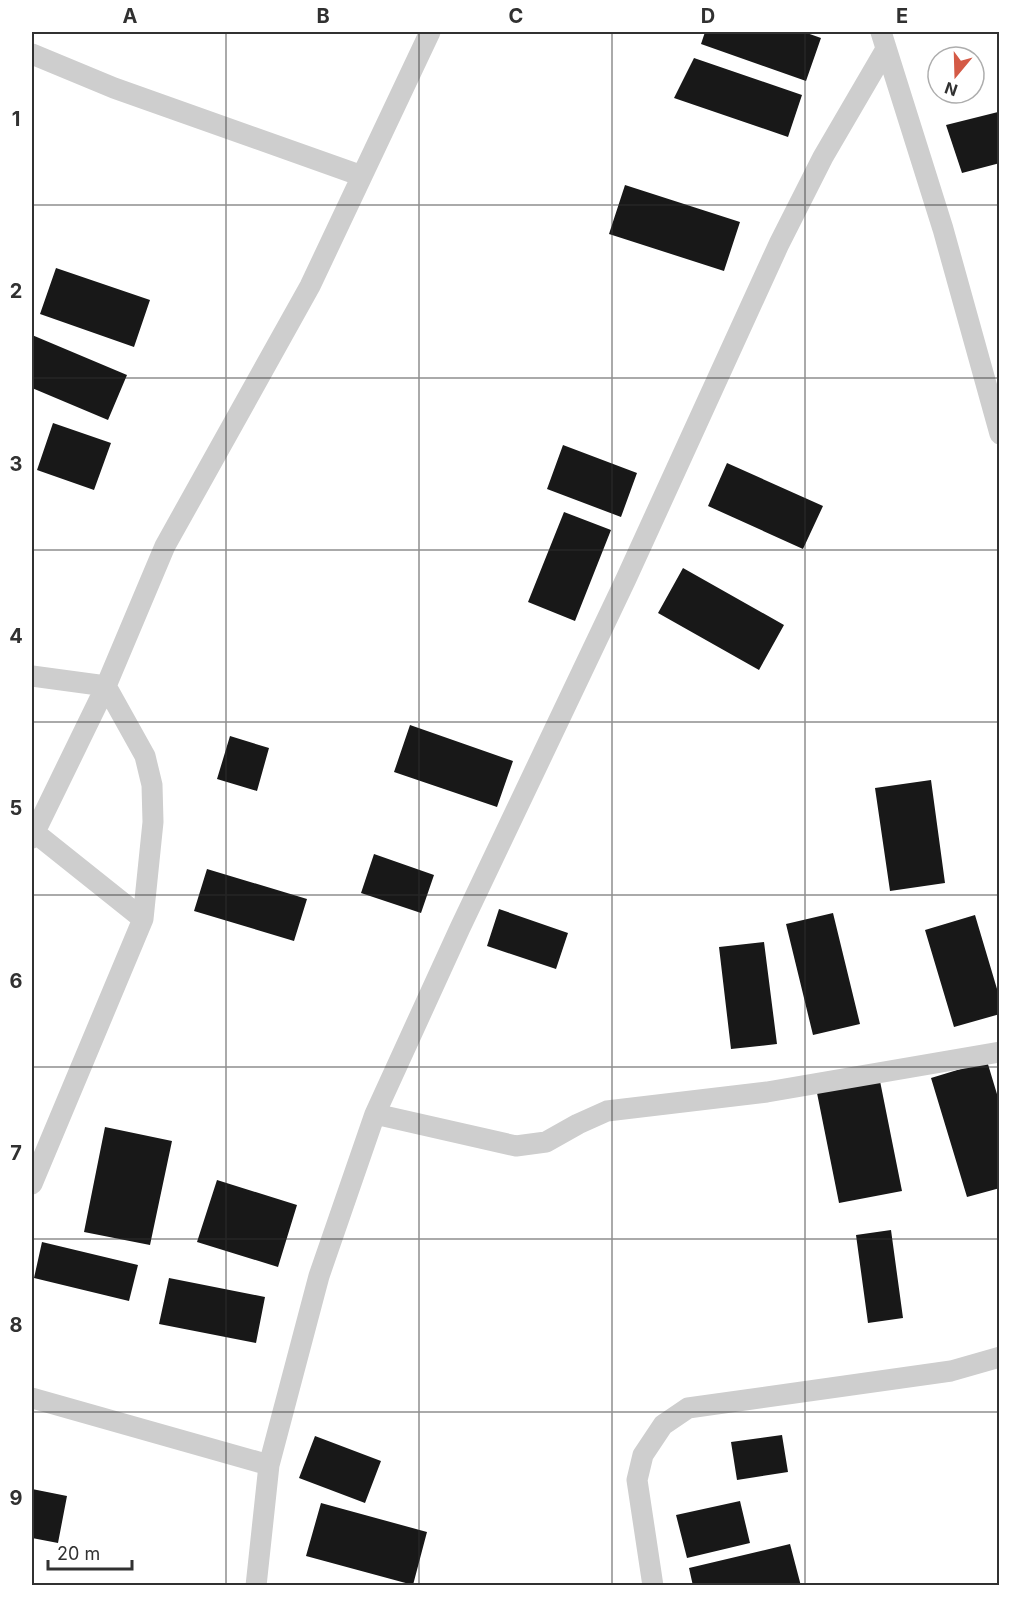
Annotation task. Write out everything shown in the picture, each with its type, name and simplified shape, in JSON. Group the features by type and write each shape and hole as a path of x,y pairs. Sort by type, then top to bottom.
{"street":[{"path":"143,919 33,835 106,686 165,546 310,286 430,32"},
{"path":"884,40 943,229 999,434"},
{"path":"256,1586 269,1465 319,1276 375,1114 460,928 626,579 779,244 884,40"},
{"path":"32,54 114,87 362,176"},
{"path":"32,676 106,686"},
{"path":"32,1184 143,919 153,822 152,785 145,756 106,686"},
{"path":"375,1114 516,1146 546,1142 607,1111 767,1092 999,1052"},
{"path":"652,1586 637,1480 643,1455 663,1425 688,1408 951,1371 999,1358"},
{"path":"32,1398 269,1465"}],"building":[{"path":"705,32 804,32 821,38 806,81 701,44"},
{"path":"694,58 802,95 788,137 674,98"},
{"path":"998,112 1000,163 962,173 946,125"},
{"path":"625,185 740,222 724,271 609,234"},
{"path":"56,268 150,300 134,347 40,314"},
{"path":"32,335 127,375 108,420 32,388"},
{"path":"53,423 111,443 94,490 37,470"},
{"path":"563,445 637,473 621,517 547,489"},
{"path":"727,463 823,506 803,549 708,506"},
{"path":"564,512 611,530 575,621 528,602"},
{"path":"683,568 784,625 759,670 658,613"},
{"path":"410,725 513,761 497,807 394,772"},
{"path":"230,736 269,748 257,791 217,779"},
{"path":"931,780 945,883 890,891 875,788"},
{"path":"374,854 434,875 421,913 361,893"},
{"path":"207,869 307,899 294,941 194,911"},
{"path":"499,909 568,933 556,969 487,946"},
{"path":"833,913 860,1024 813,1035 786,924"},
{"path":"975,915 1000,999 1000,1014 954,1027 925,930"},
{"path":"764,942 777,1044 731,1049 719,947"},
{"path":"987,1061 1000,1104 1000,1188 967,1197 931,1078"},
{"path":"880,1081 902,1191 839,1203 817,1093"},
{"path":"105,1127 172,1141 150,1245 84,1232"},
{"path":"217,1180 297,1205 278,1267 197,1242"},
{"path":"891,1230 903,1318 868,1323 856,1235"},
{"path":"42,1242 138,1265 129,1301 34,1278"},
{"path":"169,1278 265,1297 256,1343 159,1324"},
{"path":"782,1435 788,1472 737,1480 731,1442"},
{"path":"315,1436 381,1461 365,1503 299,1478"},
{"path":"32,1489 67,1496 58,1543 32,1538"},
{"path":"740,1501 750,1543 687,1558 676,1515"},
{"path":"321,1503 427,1532 413,1585 306,1556"},
{"path":"790,1544 801,1586 693,1586 689,1568"}]}
